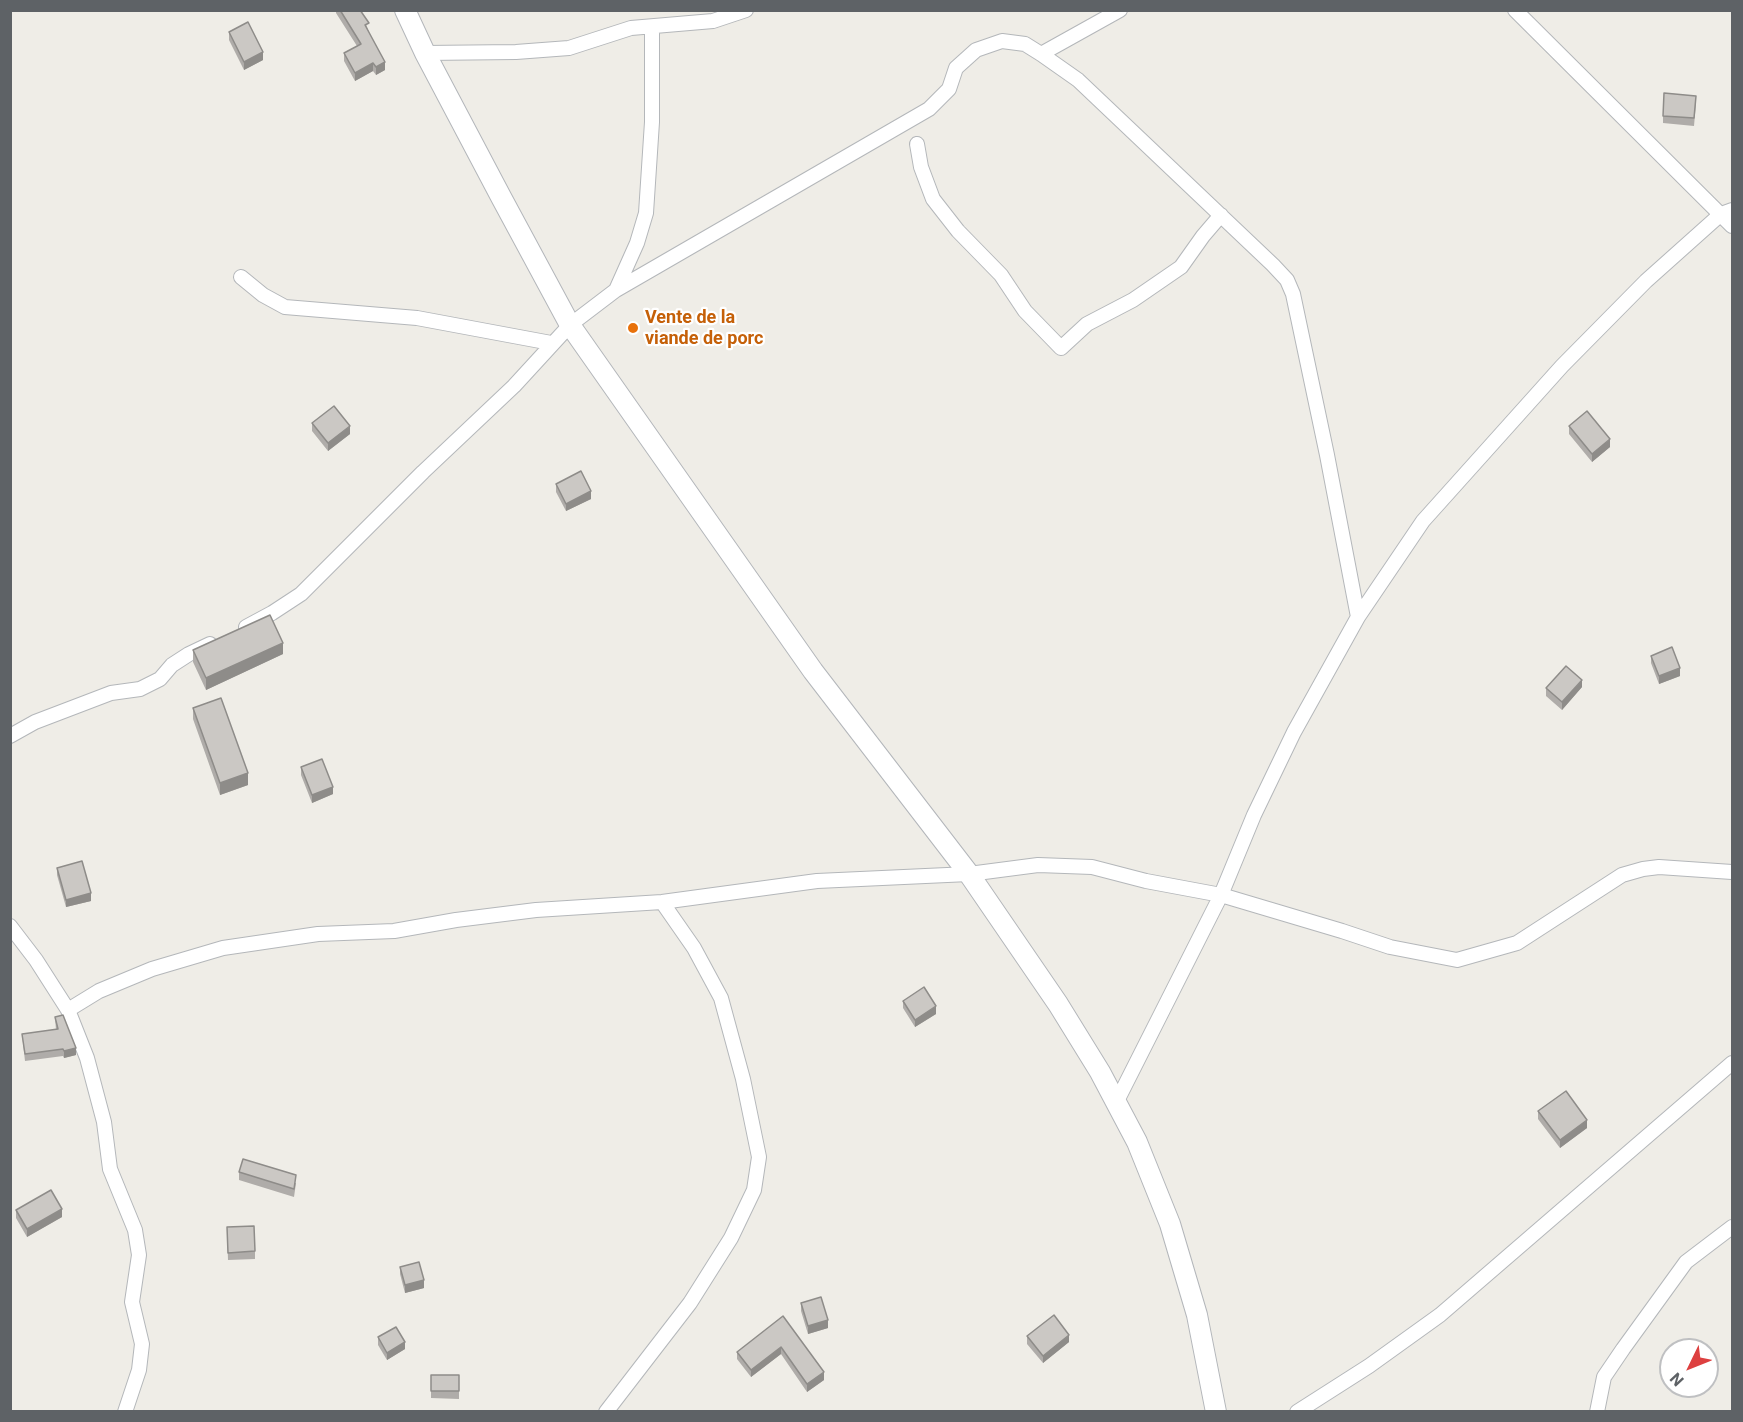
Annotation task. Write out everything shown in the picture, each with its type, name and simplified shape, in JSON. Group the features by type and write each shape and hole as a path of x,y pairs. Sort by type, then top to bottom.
{"main road":[{"path":"405,10 425,53 570,325 813,671 969,874 1058,1004 1100,1072 1137,1142 1170,1224 1197,1315 1216,1412"}],"street":[{"path":"425,53 569,48 631,28 713,21 746,10"},
{"path":"1041,54 1120,10"},
{"path":"1515,10 1727,212 1732,226"},
{"path":"616,290 637,243 646,213 652,122 652,27"},
{"path":"10,736 35,722 111,693 140,689 160,679 172,665 189,654 272,613 301,594 423,472 514,386 570,325 616,290 929,109 948,89 956,68 976,50 1002,41 1025,44 1078,80 1274,265 1287,280 1293,294 1327,454 1358,617"},
{"path":"917,144 921,167 933,199 958,231 1001,275 1025,311 1061,348 1087,324 1133,300 1181,267 1221,215"},
{"path":"1116,1103 1221,895 1254,815 1294,732 1358,617 1423,521 1554,375 1647,281 1727,212"},
{"path":"241,277 263,295 285,307 417,318 551,344"},
{"path":"68,1010 99,991 152,969 223,948 318,934 394,931 456,920 537,910 662,902 817,881 969,874 1038,866 1092,867 1146,881 1221,895 1342,930 1390,947 1457,960 1517,943 1623,875 1659,867 1732,872"},
{"path":"606,1412 690,1303 731,1238 754,1190 759,1157 743,1079 721,998 694,948 662,902"},
{"path":"10,926 36,960 68,1010 87,1058 104,1122 110,1169 135,1230 139,1255 132,1302 142,1344 139,1370 125,1412"},
{"path":"1297,1412 1370,1366 1440,1315 1732,1063"},
{"path":"1597,1412 1604,1377 1686,1262 1732,1227"}],"building":[{"path":"340,10 360,10 369,23 365,25 385,62 376,67 373,63 355,73 344,53 361,44"},
{"path":"248,22 263,52 244,62 229,32"},
{"path":"1664,93 1696,96 1694,118 1663,116"},
{"path":"334,406 350,426 328,443 312,423"},
{"path":"1587,411 1610,439 1592,454 1569,426"},
{"path":"581,471 591,491 566,504 556,484"},
{"path":"270,615 283,643 206,678 193,650"},
{"path":"1672,647 1680,668 1659,676 1651,656"},
{"path":"1566,666 1582,680 1562,702 1546,688"},
{"path":"221,698 248,773 220,783 193,708"},
{"path":"322,759 333,787 312,795 301,767"},
{"path":"82,861 91,893 66,900 57,868"},
{"path":"924,987 936,1006 915,1020 903,1001"},
{"path":"63,1015 76,1048 25,1054 22,1034 58,1029 55,1017"},
{"path":"1566,1091 1587,1120 1560,1140 1538,1111"},
{"path":"243,1159 296,1175 294,1189 239,1172"},
{"path":"51,1190 62,1209 27,1229 16,1210"},
{"path":"254,1226 255,1251 228,1253 227,1227"},
{"path":"419,1262 424,1280 405,1285 400,1267"},
{"path":"821,1297 828,1320 808,1326 801,1303"},
{"path":"1054,1315 1069,1335 1043,1356 1027,1336"},
{"path":"783,1316 824,1372 807,1384 781,1347 751,1370 737,1352"},
{"path":"396,1327 405,1342 387,1353 378,1337"},
{"path":"431,1375 459,1375 459,1391 431,1391"}],"place":[{"name":"Vente de la viande de porc","path":"633,328"}]}
